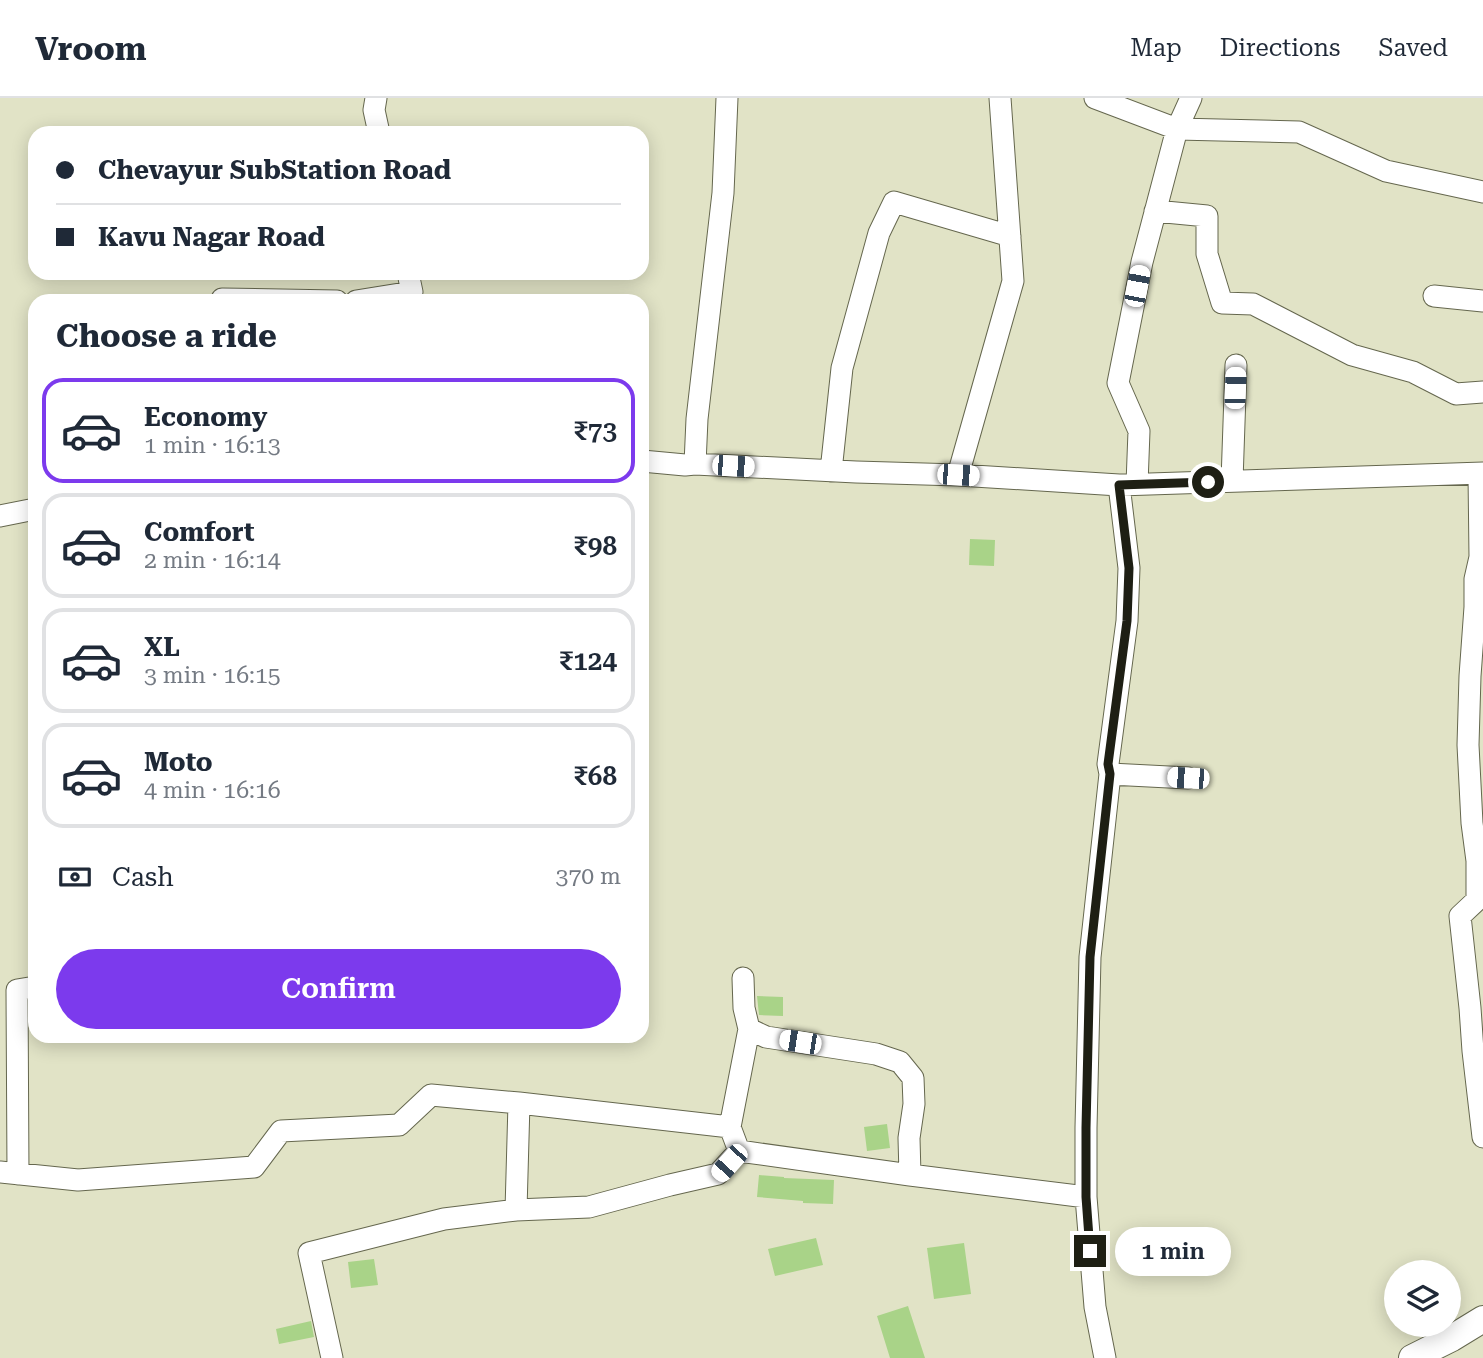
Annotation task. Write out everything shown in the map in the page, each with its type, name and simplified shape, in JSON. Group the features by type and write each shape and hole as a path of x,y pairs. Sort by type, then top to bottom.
{"main road":[{"path":"1412,1358 1483,1319"},
{"path":"1438,1358 1483,1333"}],"street":[{"path":"376,98 374,110 377,126"},
{"path":"695,464 697,419 723,192 727,98"},
{"path":"958,475 1013,281 1000,98"},
{"path":"1095,98 1177,129 1298,132 1386,171 1483,192"},
{"path":"1105,1358 1095,1307 1086,1197 1086,1128 1090,957 1110,774 1108,764 1127,621 1128,485 1139,432 1118,383 1155,211 1177,129 1191,98"},
{"path":"831,471 842,368 879,233 894,202 1010,236"},
{"path":"1155,211 1207,215 1207,254 1222,303 1253,304 1352,355 1413,372 1455,394 1483,392"},
{"path":"400,294 412,292 409,280"},
{"path":"1434,296 1483,302"},
{"path":"1232,481 1236,365"},
{"path":"649,462 1128,485 1481,473 1479,557 1475,579 1477,655 1468,745 1480,900 1460,916 1483,1137"},
{"path":"0,516 28,510"},
{"path":"1110,774 1188,778"},
{"path":"739,1151 730,1127 749,1029 744,1008 743,978"},
{"path":"28,988 17,990 9,1173 78,1180 254,1167 281,1131 399,1125 431,1096 519,1102 730,1127"},
{"path":"749,1029 766,1037 876,1054 900,1062 913,1078 909,1175"},
{"path":"516,1210 519,1102"},
{"path":"739,1151 1086,1197"},
{"path":"332,1358 309,1253 444,1219 516,1210 589,1207 718,1174 739,1151"}],"building":[{"path":"970,539 995,540 994,566 969,565"},
{"path":"757,996 783,997 783,1016 759,1015"},
{"path":"887,1124 890,1148 867,1151 864,1127"},
{"path":"759,1175 834,1180 833,1204 757,1197"},
{"path":"816,1238 823,1265 775,1276 768,1249"},
{"path":"964,1243 971,1294 934,1299 927,1248"},
{"path":"374,1259 378,1285 351,1288 348,1262"},
{"path":"908,1306 925,1358 890,1358 877,1316"},
{"path":"311,1321 314,1337 279,1344 276,1329"}],"route":[{"path":"1090,1251 1086,1197 1086,1128 1090,957 1110,774 1108,764 1127,621 1129,568 1119,485 1208,482"}]}
